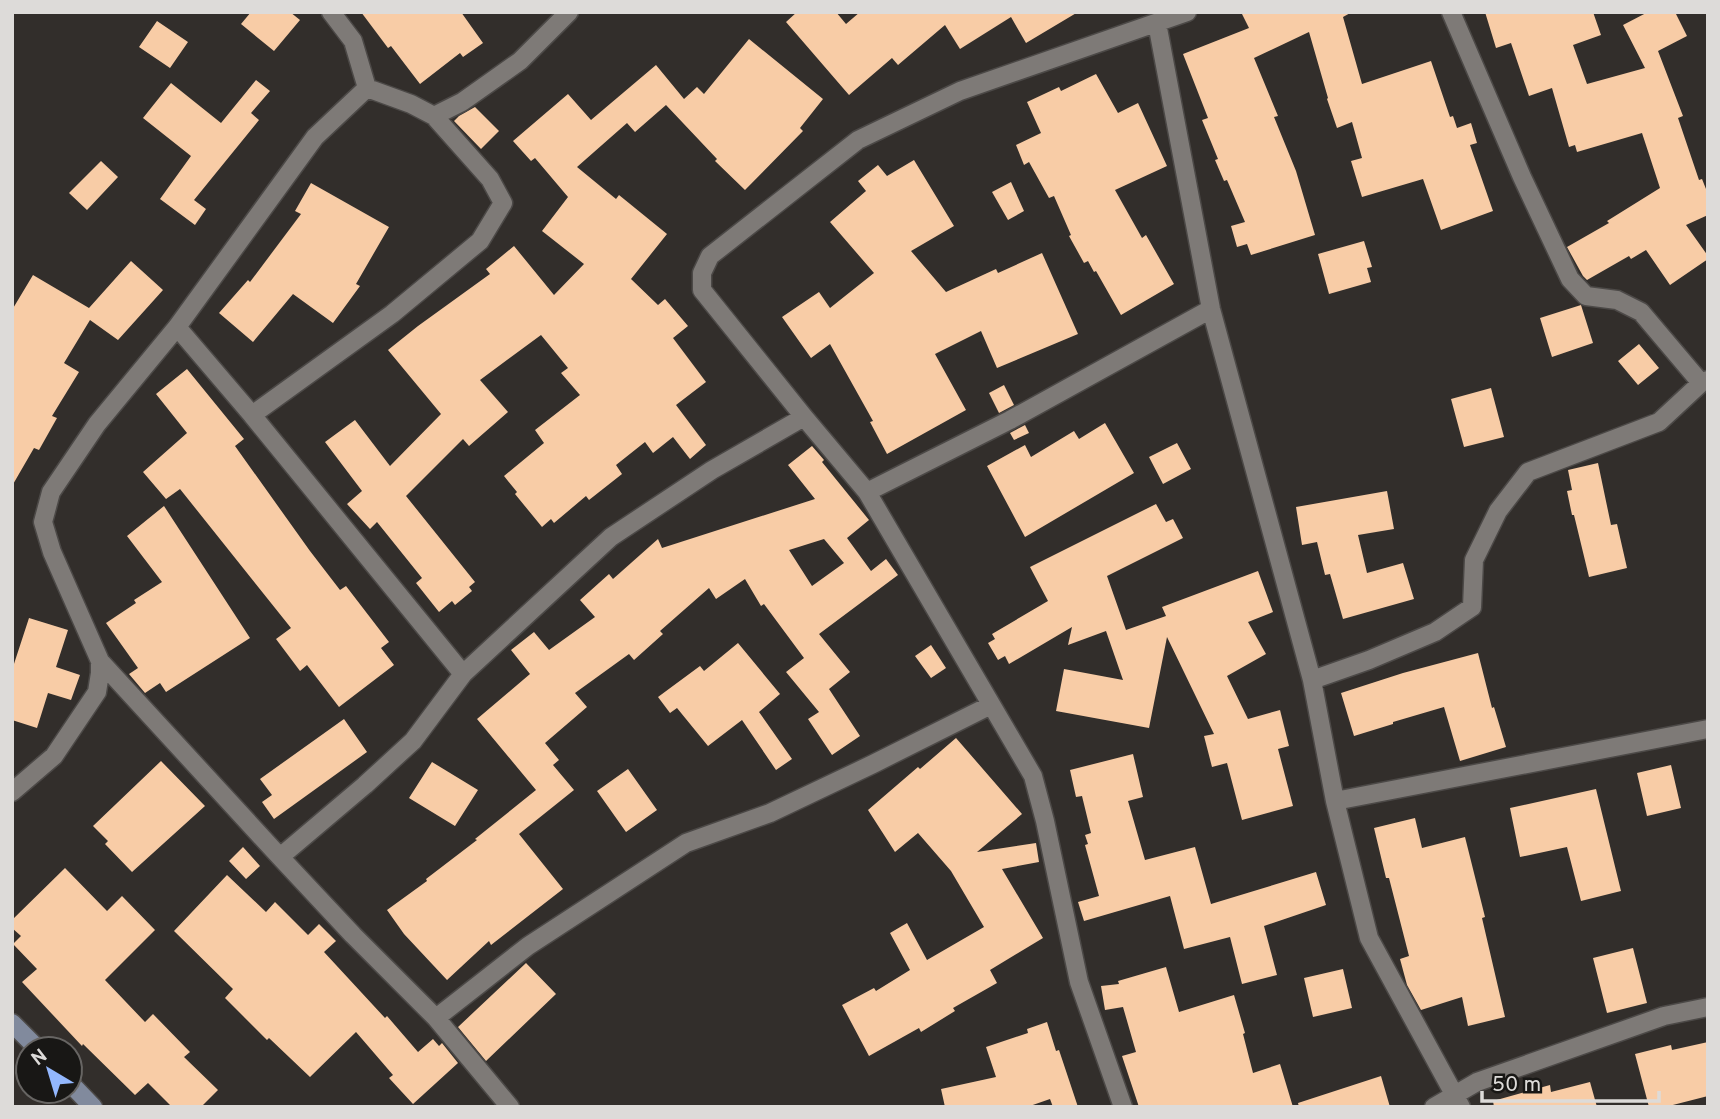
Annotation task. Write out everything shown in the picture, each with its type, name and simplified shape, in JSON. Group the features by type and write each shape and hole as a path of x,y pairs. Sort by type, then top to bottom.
{"street":[{"path":"331,12 353,41 367,88"},
{"path":"434,116 462,102 520,61 569,12"},
{"path":"1123,1107 1079,982 1045,821 1032,776 867,492 702,290 702,273 710,256 858,139 960,92 1187,12"},
{"path":"1312,680 1369,660 1434,632 1472,607 1474,560 1498,511 1528,472 1659,422 1704,381 1641,312 1617,300 1586,296 1570,279 1522,177 1451,12"},
{"path":"1157,23 1211,309 1312,680 1335,801 1369,938 1458,1101"},
{"path":"252,415 393,314 480,242 503,203 489,179 434,116 411,104 367,88"},
{"path":"367,88 315,137 177,327 97,424 51,492 43,522 52,552 100,661 279,858 436,1018 510,1107"},
{"path":"867,492 1010,421 1211,309"},
{"path":"177,327 463,674"},
{"path":"279,858 413,741 463,674 611,537 712,470 804,417"},
{"path":"12,792 54,757 97,692 100,661"},
{"path":"436,1018 528,946 686,843 770,813 991,705"},
{"path":"1335,801 1708,729"},
{"path":"1434,1107 1458,1101 1477,1082 1651,1021 1708,1007"}],"building":[{"path":"251,12 290,12 300,20 274,51 241,24"},
{"path":"361,12 461,12 483,43 463,57 460,53 420,84"},
{"path":"797,12 836,12 846,24 860,12 1078,12 1026,43 1011,17 960,49 945,25 898,65 892,58 849,95 786,22"},
{"path":"1241,12 1352,12 1343,17 1362,84 1431,61 1450,117 1453,116 1457,128 1471,123 1477,143 1470,145 1493,211 1441,230 1423,179 1362,197 1351,161 1362,158 1352,122 1337,128 1309,32 1254,58 1278,116 1274,117 1296,171 1315,235 1251,255 1247,244 1237,247 1231,226 1245,222 1215,160 1218,159 1202,120 1208,118 1183,54 1249,28"},
{"path":"1485,12 1593,12 1601,35 1573,45 1587,84 1645,68 1623,25 1648,12 1675,12 1687,36 1658,51 1683,116 1678,118 1699,180 1702,179 1708,194 1708,215 1686,225 1708,259 1670,285 1646,250 1631,259 1629,256 1587,280 1583,276 1567,247 1609,223 1607,221 1660,188 1642,133 1577,152 1575,145 1569,147 1552,88 1529,96 1511,43 1496,48"},
{"path":"157,21 188,42 170,68 139,47"},
{"path":"749,39 823,99 800,128 803,131 745,190 715,161 717,159 666,105 635,132 627,123 577,167 616,199 619,195 667,234 631,279 658,305 665,299 688,326 673,338 706,382 676,405 706,445 690,459 673,437 653,453 645,442 616,465 622,474 589,500 586,496 554,523 551,519 542,527 504,476 544,443 535,430 580,395 561,373 568,368 541,335 480,380 508,412 469,446 463,439 406,496 475,582 469,587 472,591 455,605 452,601 439,612 416,583 422,578 377,522 370,529 347,504 362,491 325,442 355,420 390,466 441,414 388,350 490,274 486,269 514,246 554,295 584,264 542,231 568,197 535,158 531,161 513,141 568,94 591,120 656,65 684,99 697,87 704,94"},
{"path":"1096,74 1118,113 1138,103 1167,166 1115,190 1142,238 1146,235 1174,284 1121,315 1096,271 1094,272 1088,261 1084,263 1069,236 1071,235 1054,196 1049,198 1029,162 1024,165 1016,145 1041,133 1027,102 1059,87 1061,91"},
{"path":"256,80 270,91 251,113 259,120 194,200 206,209 195,225 160,199 191,156 143,118 171,83 221,123"},
{"path":"475,107 499,131 481,149 454,121"},
{"path":"914,160 954,226 911,251 946,292 996,269 998,273 1042,253 1078,334 997,368 981,331 935,354 966,410 887,454 870,422 873,421 830,344 811,358 782,317 819,292 830,308 874,273 830,222 866,191 858,181 878,165 887,176"},
{"path":"101,161 118,177 87,210 69,193"},
{"path":"1011,182 1024,211 1008,220 992,192"},
{"path":"311,183 389,227 356,284 360,286 333,323 293,294 253,342 219,313 248,280 250,282 301,214 295,211"},
{"path":"1364,241 1372,267 1367,268 1371,282 1329,294 1318,254"},
{"path":"131,261 163,290 118,340 90,320 64,363 79,372 52,416 57,418 39,450 34,448 12,486 12,310 33,275 89,308"},
{"path":"1581,305 1593,343 1552,357 1540,318"},
{"path":"1639,344 1659,368 1638,385 1618,361"},
{"path":"187,369 244,439 235,446 310,551 340,590 346,586 389,642 381,648 394,665 339,707 307,665 300,671 276,639 291,628 180,489 166,499 143,472 187,433 156,394"},
{"path":"1004,385 1014,405 999,413 989,393"},
{"path":"1491,388 1504,437 1464,447 1451,399"},
{"path":"1105,423 1134,473 1025,537 987,466 1025,445 1031,457 1074,431 1079,439"},
{"path":"1025,425 1029,433 1014,440 1010,433"},
{"path":"1177,443 1191,469 1163,484 1149,457"},
{"path":"812,446 869,520 847,538 871,571 886,559 898,575 819,634 850,672 829,689 860,736 832,755 808,719 819,712 786,672 804,658 764,604 761,606 745,579 716,599 709,588 660,631 663,634 634,660 629,654 575,693 587,707 545,743 559,760 553,765 574,790 519,834 563,889 491,945 489,941 447,980 404,934 387,910 427,881 426,879 536,790 477,719 530,674 511,650 534,632 549,650 595,617 580,600 609,574 613,579 658,539 662,548 815,499 788,465","holes":["824,539 844,563 812,586 789,550"]},
{"path":"1598,463 1611,525 1617,524 1627,568 1589,577 1567,491 1572,490 1568,470"},
{"path":"1387,491 1394,529 1358,535 1367,573 1403,563 1414,599 1343,619 1330,574 1325,575 1317,542 1302,545 1296,507"},
{"path":"1156,504 1166,522 1173,519 1183,538 1107,576 1126,630 1166,616 1162,607 1258,571 1273,612 1248,622 1266,654 1227,676 1248,719 1280,710 1289,746 1278,749 1293,806 1242,820 1227,763 1212,767 1204,736 1214,734 1167,637 1149,728 1056,711 1064,669 1123,680 1106,631 1068,645 1072,627 1009,664 1005,656 998,660 988,643 995,639 992,634 1048,601 1030,567"},
{"path":"164,506 250,638 166,692 160,683 145,693 129,674 138,668 106,623 162,582 127,536"},
{"path":"29,618 68,630 56,667 80,675 71,700 48,693 37,728 12,720 12,670"},
{"path":"738,643 780,694 759,712 792,759 776,770 742,720 708,746 677,708 670,713 658,697 700,666 704,671"},
{"path":"931,645 946,668 931,678 915,656"},
{"path":"1478,653 1492,708 1494,707 1506,747 1460,761 1444,707 1354,736 1341,693"},
{"path":"344,719 367,752 274,819 262,802 272,795 260,779"},
{"path":"956,738 1022,814 977,852 1036,843 1039,862 1002,869 1043,938 990,970 997,983 953,1008 955,1011 921,1032 919,1028 869,1056 842,1005 874,988 876,991 910,970 890,933 907,923 927,960 984,927 951,871 918,833 895,852 868,810"},
{"path":"1133,754 1143,797 1128,801 1145,860 1195,847 1211,904 1316,872 1326,905 1264,926 1277,975 1242,984 1230,937 1184,949 1170,896 1084,921 1078,902 1099,896 1085,845 1088,844 1085,835 1091,833 1082,796 1076,797 1070,770"},
{"path":"161,761 205,806 132,872 105,844 108,841 93,826"},
{"path":"432,762 478,790 455,826 409,798"},
{"path":"1671,765 1681,808 1647,816 1637,773"},
{"path":"628,769 657,810 626,832 597,791"},
{"path":"1596,789 1621,891 1581,901 1567,847 1520,857 1510,808"},
{"path":"1415,818 1422,848 1465,837 1485,917 1482,918 1505,1017 1468,1026 1462,997 1421,1010 1407,985 1400,959 1409,956 1374,828"},
{"path":"243,847 260,866 246,879 229,861"},
{"path":"65,868 107,911 122,896 155,930 105,980 145,1022 153,1014 190,1052 184,1057 218,1090 201,1107 172,1107 148,1083 135,1095 84,1045 84,1035 72,1035 22,982 37,969 13,944 21,936 12,928 12,920"},
{"path":"227,875 266,912 275,902 308,935 319,924 336,941 324,952 418,1052 433,1039 439,1046 442,1043 458,1063 413,1104 389,1078 393,1075 356,1032 310,1077 269,1038 267,1040 225,998 233,989 174,931"},
{"path":"1633,948 1647,1003 1607,1013 1593,958"},
{"path":"526,963 556,994 486,1061 458,1027"},
{"path":"1166,967 1179,1012 1234,995 1253,1073 1280,1064 1293,1107 1139,1107 1122,1056 1136,1052 1123,1007 1105,1010 1101,986 1119,984 1118,981"},
{"path":"1343,969 1352,1008 1313,1017 1304,978"},
{"path":"1047,1022 1078,1107 1053,1107 1050,1099 1027,1107 945,1107 941,1089 996,1077 986,1047 1028,1033 1027,1029"},
{"path":"1708,1042 1708,1096 1665,1107 1649,1107 1635,1054 1671,1045 1672,1050"},
{"path":"1381,1076 1390,1107 1299,1107 1298,1103"},
{"path":"1590,1082 1597,1107 1494,1107 1493,1101 1550,1085 1551,1092"}]}
